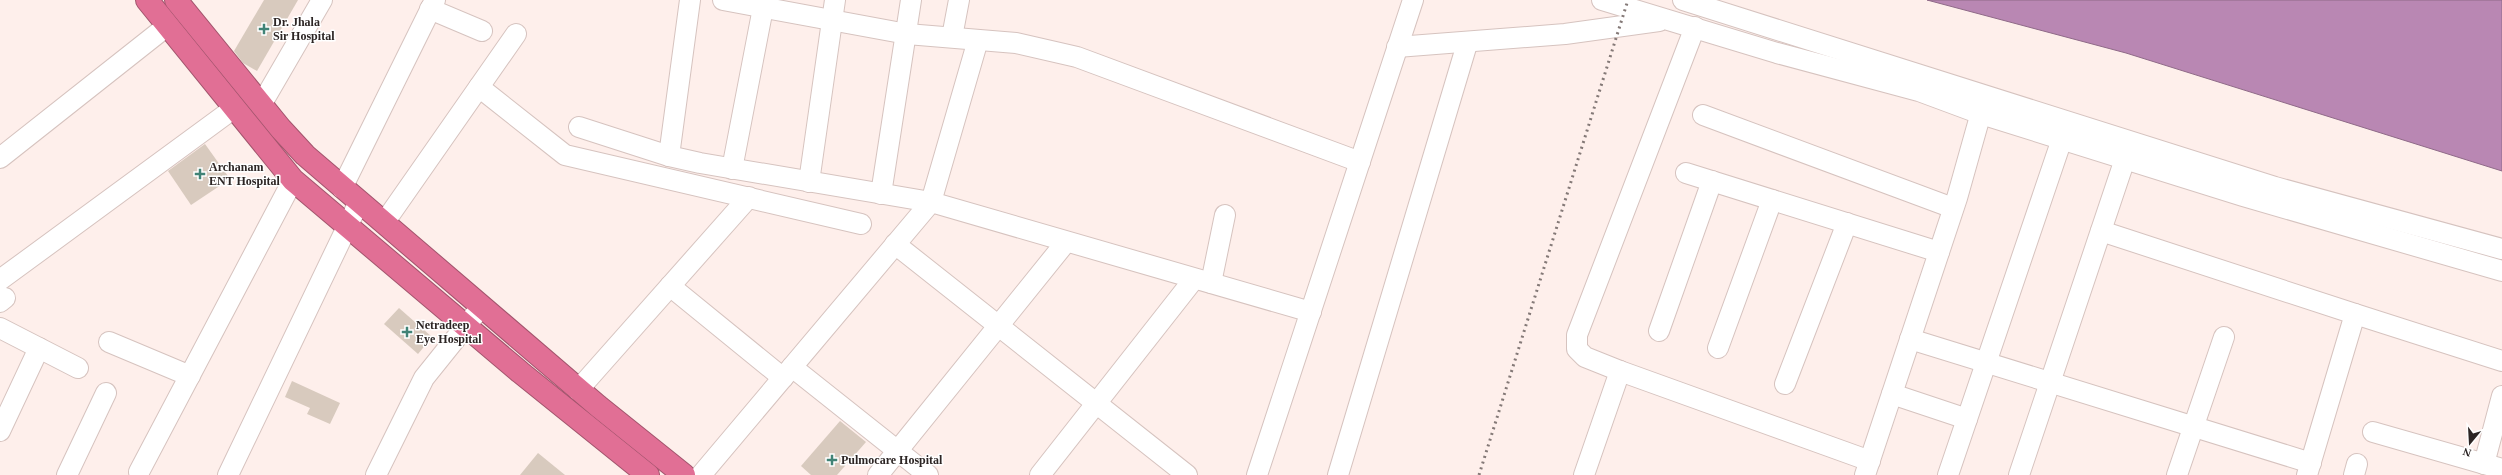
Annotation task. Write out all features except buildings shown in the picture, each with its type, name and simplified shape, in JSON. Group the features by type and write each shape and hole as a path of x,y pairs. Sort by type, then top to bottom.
{"highway":[{"path":"147,0 233,108 293,180 347,228 465,327 648,475"},
{"path":"176,0 261,105 304,155 578,390 684,475"}],"street":[{"path":"261,105 322,0"},
{"path":"669,156 690,0"},
{"path":"723,0 833,22 907,34 1016,43 1077,58 1360,162"},
{"path":"809,182 836,0"},
{"path":"881,194 907,34 911,0"},
{"path":"952,37 959,0"},
{"path":"1257,475 1413,0"},
{"path":"1602,0 1663,20 1696,27 1777,53 1919,91 1984,105 2502,249"},
{"path":"1683,0 1984,105 2062,139 2243,196 2502,271"},
{"path":"342,188 433,5 482,30"},
{"path":"732,169 763,8"},
{"path":"1397,47 1467,44 1565,34 1716,11"},
{"path":"0,158 167,26"},
{"path":"1696,27 1576,335 1576,349 1585,357 1867,468 1939,252 1984,105"},
{"path":"384,223 516,34"},
{"path":"701,475 931,202 978,40"},
{"path":"1338,475 1467,44"},
{"path":"480,87 565,155 861,224"},
{"path":"2,293 233,108"},
{"path":"1703,115 1953,208"},
{"path":"579,127 669,156 732,169 931,202 1311,312"},
{"path":"1948,475 2062,139"},
{"path":"2019,475 2125,159"},
{"path":"1686,173 1939,252"},
{"path":"139,472 293,180"},
{"path":"1658,331 1712,181"},
{"path":"578,390 749,197"},
{"path":"1718,348 1772,200"},
{"path":"228,475 359,202"},
{"path":"1040,475 1097,404 1203,281 1226,215"},
{"path":"1785,384 1847,223"},
{"path":"2101,231 2502,361"},
{"path":"878,475 1066,242"},
{"path":"895,244 1187,475"},
{"path":"670,286 898,451 928,475"},
{"path":"376,475 424,378 481,307"},
{"path":"1910,338 2193,426 2309,469 2355,314"},
{"path":"0,328 78,368"},
{"path":"2176,475 2224,338"},
{"path":"109,342 190,376"},
{"path":"0,431 38,348"},
{"path":"1584,475 1620,371"},
{"path":"67,475 106,393"},
{"path":"1892,394 1967,419"},
{"path":"2373,432 2493,467 2502,396"}],"shaded area":[{"path":"1927,0 2502,0 2502,171 2126,53"}],"railway":[{"path":"1479,475 1628,0"}],"place":[{"name":"Dr. Jhala Sir Hospital","path":"264,29"},
{"name":"Archanam ENT Hospital","path":"200,174"},
{"name":"Netradeep Eye Hospital","path":"407,332"},
{"name":"Pulmocare Hospital","path":"832,460"}]}
